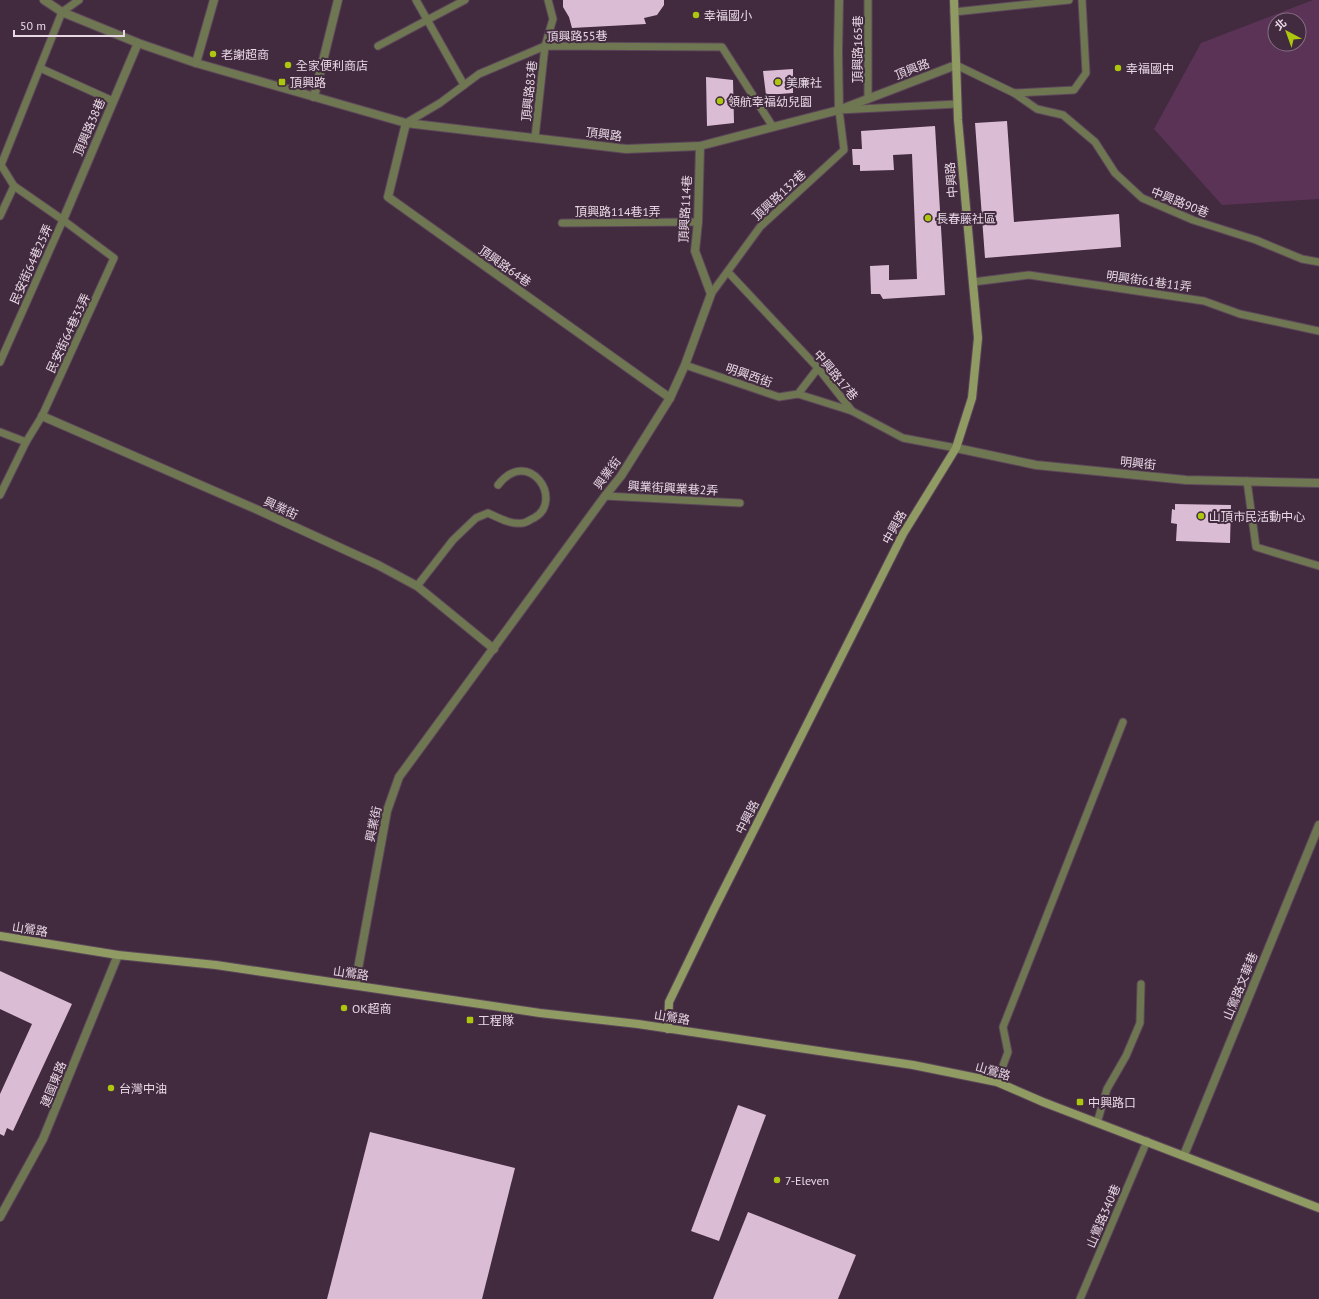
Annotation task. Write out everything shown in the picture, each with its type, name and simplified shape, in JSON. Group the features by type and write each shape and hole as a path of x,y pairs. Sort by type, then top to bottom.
{"street":[{"name":"頂興路","path":"44,0 62,12 138,43 196,63 406,123 626,149 700,146 839,110 956,65"},
{"path":"196,63 214,0"},
{"path":"839,0 839,110"},
{"name":"中興路","path":"668,1029 669,1002 714,909 903,534 956,448 972,398 978,338 957,104 954,0"},
{"path":"314,97 336,1"},
{"name":"頂興路38巷","path":"63,220 138,43"},
{"name":"頂興路64巷","path":"406,123 388,197 670,398"},
{"name":"頂興路114巷","path":"700,146 698,222 694,251 711,294"},
{"name":"興業街","path":"355,986 387,811 400,777 621,476 670,398 685,365 711,294"},
{"name":"興業街","path":"42,416 265,513 378,565 417,586 494,649"},
{"name":"明興街","path":"956,448 1036,465 1186,480 1319,483"},
{"name":"山鶯路文華巷","path":"1184,1156 1319,825"},
{"name":"山鶯路","path":"0,936 118,955 216,965 540,1013 668,1029 913,1065 997,1082 1043,1102 1319,1208"},
{"name":"建國東路","path":"0,1217 43,1139 118,955"}],"lane":[{"path":"63,220 14,186 1,165 62,12 79,0"},
{"path":"416,0 464,85"},
{"path":"378,46 465,0"},
{"name":"頂興路83巷","path":"535,138 545,46 553,19 548,0"},
{"name":"頂興路165巷","path":"868,0 868,98"},
{"path":"954,12 1069,0"},
{"path":"1014,93 1074,90 1086,73 1082,0"},
{"name":"頂興路55巷","path":"406,123 440,104 479,74 545,46 722,48 773,127"},
{"name":"中興路90巷","path":"956,65 1014,93 1037,109 1063,115 1095,142 1115,173 1142,198 1193,220 1256,240 1302,259 1319,262"},
{"path":"40,68 113,101"},
{"path":"839,110 957,104"},
{"name":"頂興路132巷","path":"711,294 760,227 844,150 839,110"},
{"path":"0,216 14,186"},
{"name":"民安街64巷33弄","path":"0,495 26,442 42,416 114,258 63,220"},
{"name":"民安街64巷25弄","path":"0,362 63,220"},
{"name":"頂興路114巷1弄","path":"562,223 698,222"},
{"name":"中興路17巷","path":"728,272 818,368 852,411 903,438 956,448"},
{"name":"明興街61巷11弄","path":"973,282 1029,275 1204,301 1240,314 1319,331"},
{"name":"明興西街","path":"685,365 779,397 798,394"},
{"path":"818,368 798,394 852,411"},
{"path":"0,432 26,442"},
{"path":"417,586 453,540 476,518 488,513 506,521 524,523 539,515 545,506 546,492 540,480 531,472 522,470 509,475 498,485"},
{"path":"1247,481 1256,547 1319,566"},
{"name":"興業街興業巷2弄","path":"605,496 740,503"},
{"path":"997,1082 1008,1052 1003,1027 1123,722"},
{"path":"1097,1123 1107,1089 1126,1056 1140,1023 1141,984"},
{"name":"山鶯路340巷","path":"1080,1299 1146,1141"}],"shaded area":[{"path":"1313,0 1319,0 1319,199 1222,205 1154,129 1201,43 1267,18 1267,52 1307,52 1307,12 1282,12"}],"building":[{"path":"563,0 664,0 664,5 657,15 644,18 646,24 572,28 569,17 563,7"},
{"name":"美廉社","path":"793,69 793,93 766,95 763,71"},
{"name":"領航幸福幼兒園","path":"706,77 733,80 734,123 707,126"},
{"path":"1007,121 1014,222 1119,214 1121,247 985,258 975,123"},
{"name":"長春藤社區","path":"935,126 945,295 883,299 880,294 871,294 870,266 889,265 889,280 917,279 912,154 893,155 894,170 860,171 860,165 853,165 852,149 862,149 861,131"},
{"name":"山頂市民活動中心","path":"1175,504 1231,505 1230,543 1176,541 1177,524 1171,523 1172,509 1175,510"},
{"path":"0,971 72,1004 13,1131 7,1128 4,1136 0,1134 0,1094 32,1024 0,1009"},
{"path":"738,1105 766,1115 719,1241 691,1231"},
{"path":"370,1132 515,1168 482,1299 327,1299"},
{"path":"748,1212 856,1255 838,1299 713,1299"}],"place":[{"name":"幸福國小","path":"696,15"},
{"name":"老謝超商","path":"213,54"},
{"name":"全家便利商店","path":"288,65"},
{"name":"幸福國中","path":"1118,68"},
{"name":"頂興路","path":"282,82"},
{"name":"美廉社","path":"778,82"},
{"name":"領航幸福幼兒園","path":"720,101"},
{"name":"長春藤社區","path":"928,218"},
{"name":"山頂市民活動中心","path":"1201,516"},
{"name":"OK超商","path":"344,1008"},
{"name":"工程隊","path":"470,1020"},
{"name":"台灣中油","path":"111,1088"},
{"name":"中興路口","path":"1080,1102"},
{"name":"7-Eleven","path":"777,1180"}]}
